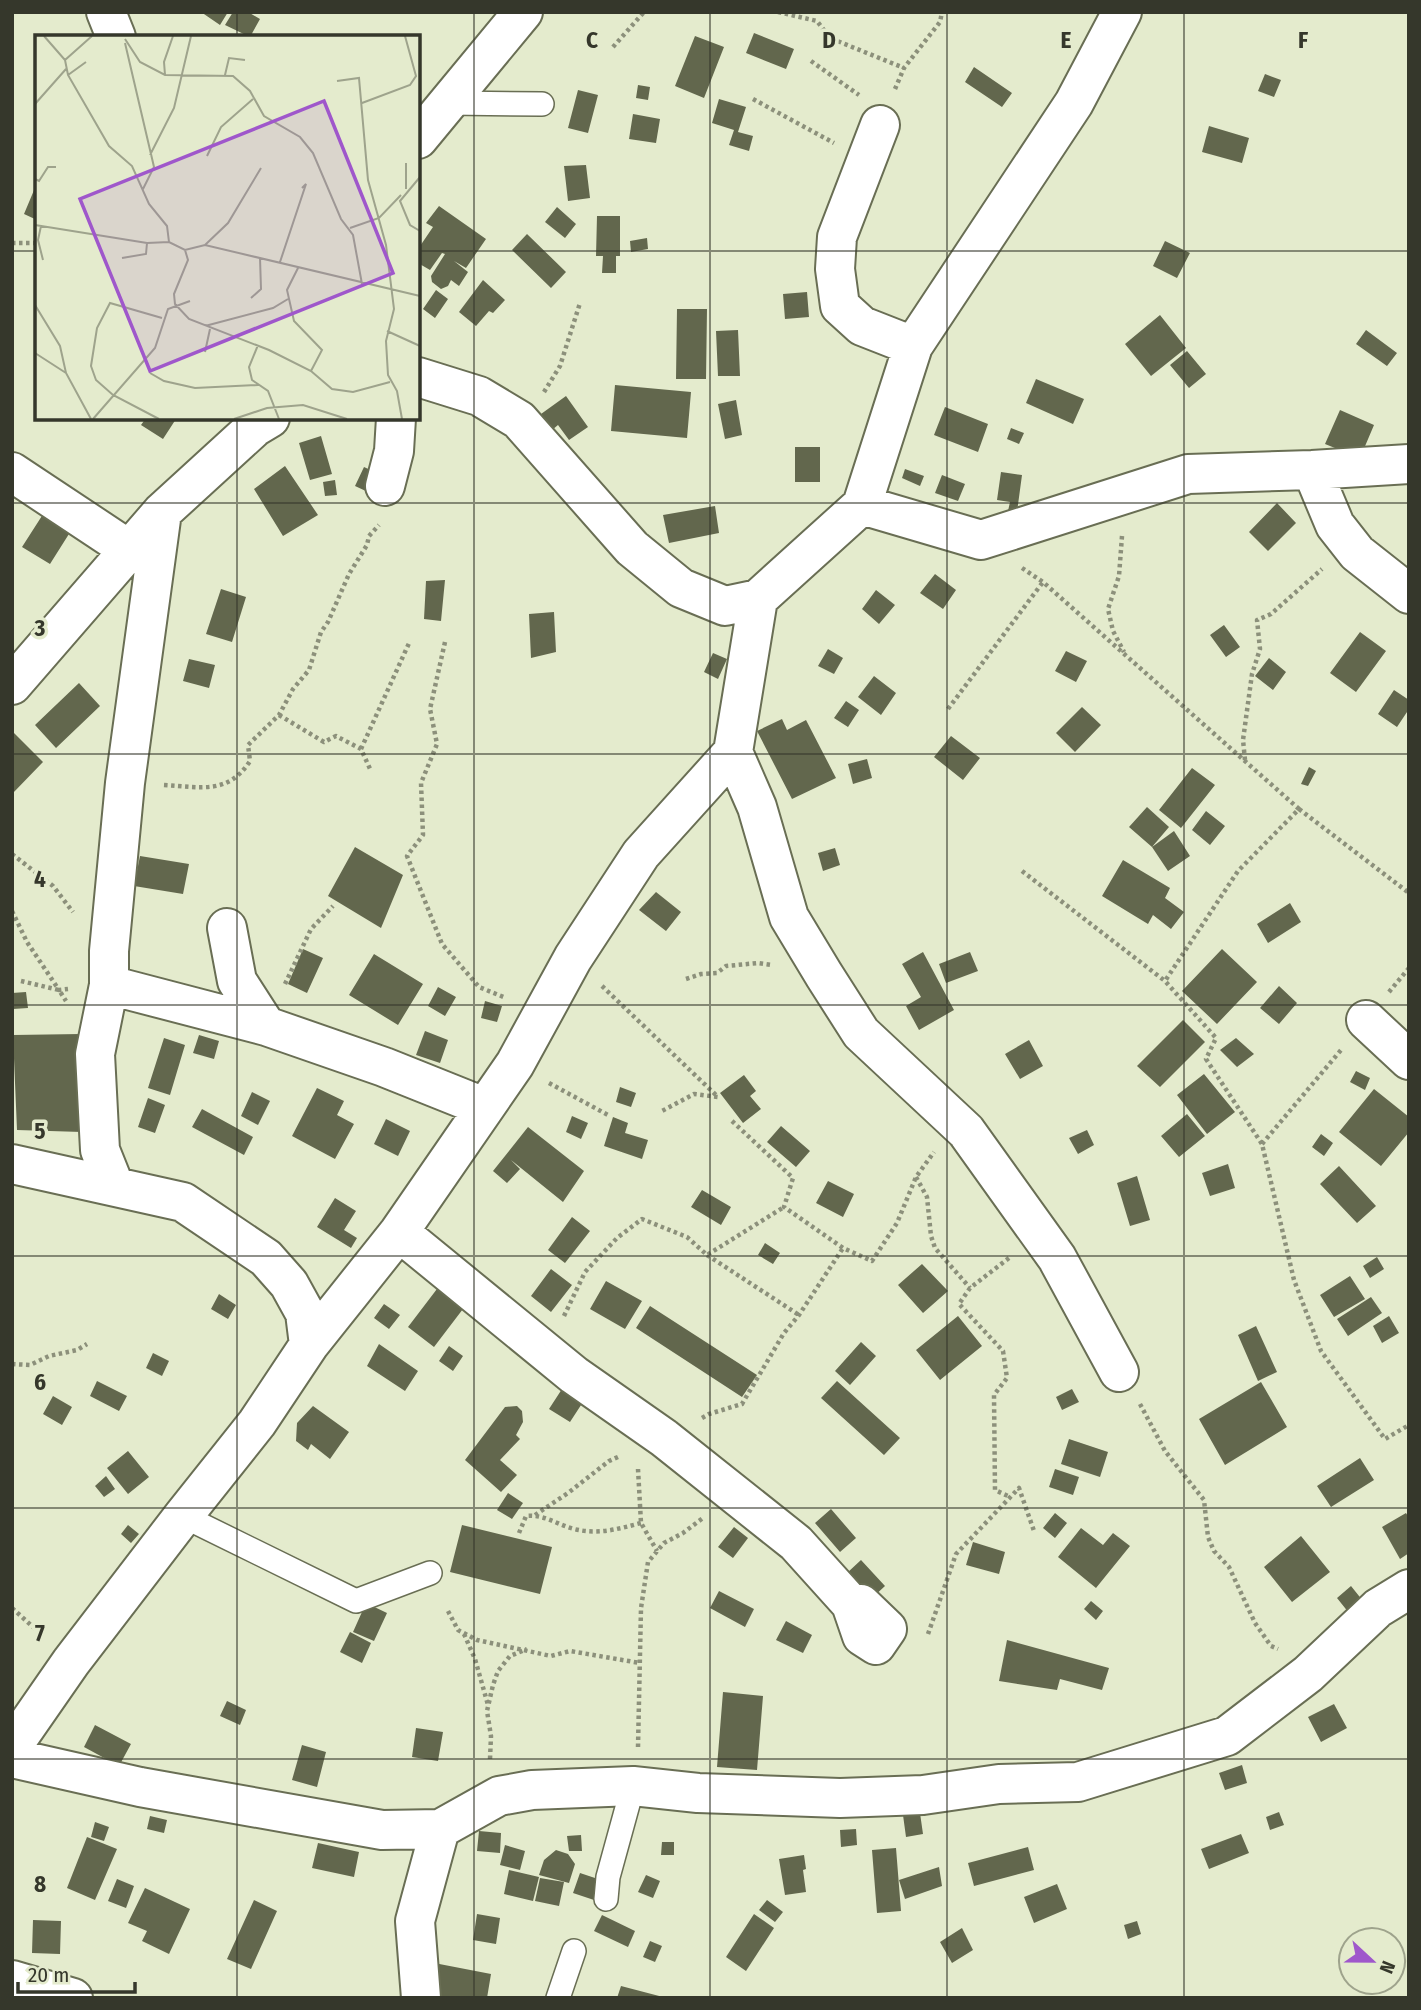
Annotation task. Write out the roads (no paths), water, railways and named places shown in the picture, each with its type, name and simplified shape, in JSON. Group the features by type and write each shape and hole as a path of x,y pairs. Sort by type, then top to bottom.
{"street":[{"path":"106,12 115,35"},
{"path":"420,137 523,12"},
{"path":"420,378 480,396 519,420 632,548 681,588 725,606 758,599 862,505 913,346 1074,103 1122,12"},
{"path":"877,133 837,237 835,269 840,306 862,326 913,346"},
{"path":"12,685 162,512 255,427 267,420"},
{"path":"385,486 394,451 397,420"},
{"path":"862,505 981,540 1188,474 1409,464"},
{"path":"1312,470 1335,525 1357,553 1409,594"},
{"path":"12,472 128,549"},
{"path":"114,1185 100,1150 95,1054 109,968 125,783 162,512"},
{"path":"12,1747 71,1662 257,1423 309,1345 399,1232 515,1064 573,958 641,854 733,752 758,599"},
{"path":"733,752 757,807 789,916 824,975 861,1033 966,1131 1058,1258 1119,1371"},
{"path":"227,928 237,981 266,1026"},
{"path":"109,968 384,1067 484,1107"},
{"path":"1366,1020 1409,1060"},
{"path":"12,1164 183,1202 266,1258 289,1284 305,1313 309,1345"},
{"path":"399,1232 652,1439 734,1494 796,1543 851,1604 862,1636 876,1645 874,1616"},
{"path":"12,1758 140,1787 382,1830 440,1829 499,1796 532,1790 634,1786 698,1793 840,1798 923,1795 999,1784 1078,1782 1227,1736 1308,1674 1378,1608 1409,1589"},
{"path":"421,1998 415,1921 440,1829"}],"lane":[{"path":"448,103 542,104"},
{"path":"183,1516 356,1601 430,1573"},
{"path":"606,1899 608,1877 634,1786"},
{"path":"558,1998 574,1951"}]}
